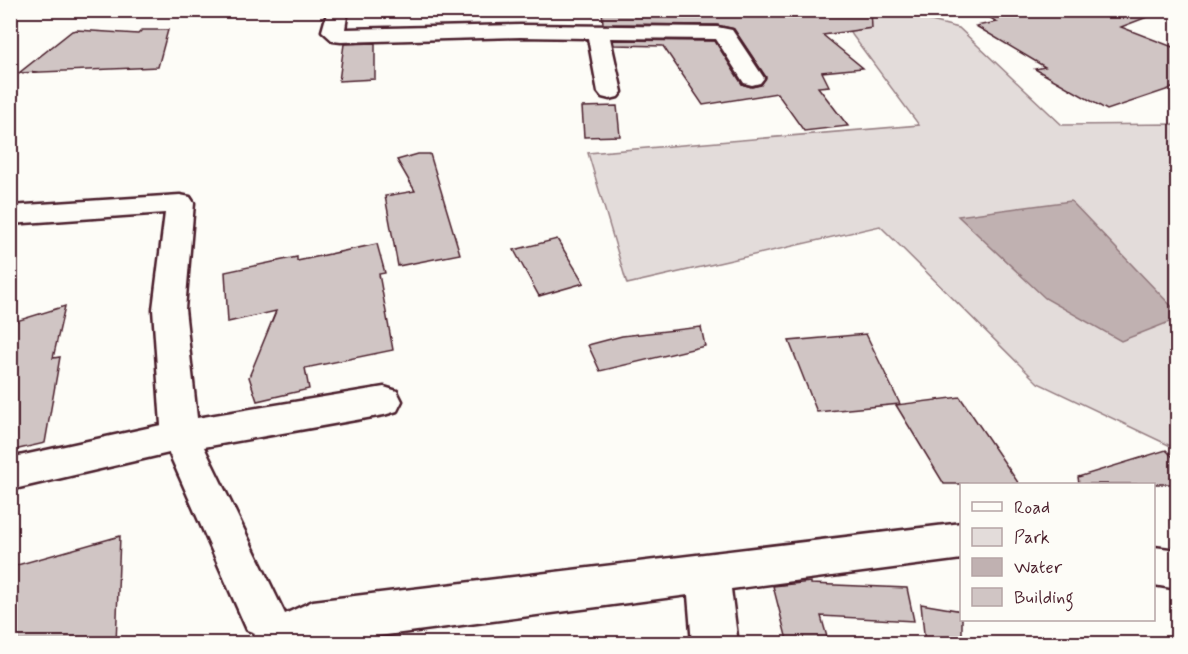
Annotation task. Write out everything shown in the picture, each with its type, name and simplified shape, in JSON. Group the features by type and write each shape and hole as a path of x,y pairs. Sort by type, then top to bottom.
{"street":[{"path":"338,10 333,32 341,36 520,31 717,33 724,35 752,78"},
{"path":"598,32 610,92"},
{"path":"10,214 180,203 169,309 180,436 268,629 312,633 708,573 960,541"},
{"path":"10,474 180,436 384,401"},
{"path":"1155,566 1178,570"},
{"path":"708,573 715,644"}],"green space":[{"path":"830,11 892,11 959,28 1062,125 1177,124 1177,449 1038,383 880,226 627,284 588,153 919,125 839,17"}],"water":[{"path":"1071,201 1177,312 1177,319 1121,341 1045,298 958,216"}],"building":[{"path":"602,10 871,10 872,28 823,35 863,68 822,72 829,86 818,87 848,126 804,131 777,93 703,105 663,46 614,45 613,40 715,41 742,84 751,87 761,85 766,77 734,29 717,25 603,24"},
{"path":"978,10 1154,10 1155,14 1121,27 1178,49 1178,86 1107,110 1035,69 1045,67 976,26 997,22"},
{"path":"142,30 168,30 158,67 19,73 72,31 138,34"},
{"path":"375,43 375,79 339,81 344,44"},
{"path":"617,106 620,136 584,137 582,107"},
{"path":"418,154 430,154 460,254 398,266 385,196 415,191 397,160"},
{"path":"557,239 584,283 539,296 514,250"},
{"path":"377,244 385,273 379,274 393,350 305,368 309,389 257,401 249,377 276,311 228,322 225,272 297,257 297,261"},
{"path":"65,306 53,358 60,357 45,443 10,451 10,323"},
{"path":"701,327 705,346 600,371 588,345 622,336"},
{"path":"866,334 900,404 817,412 789,341"},
{"path":"960,397 1018,483 944,484 896,405"},
{"path":"1166,450 1178,462 1178,484 1079,483 1078,477"},
{"path":"120,536 116,644 10,644 10,567"},
{"path":"811,582 811,584 907,588 914,621 821,616 829,644 788,644 773,586"},
{"path":"921,604 960,611 962,644 925,644"}]}
